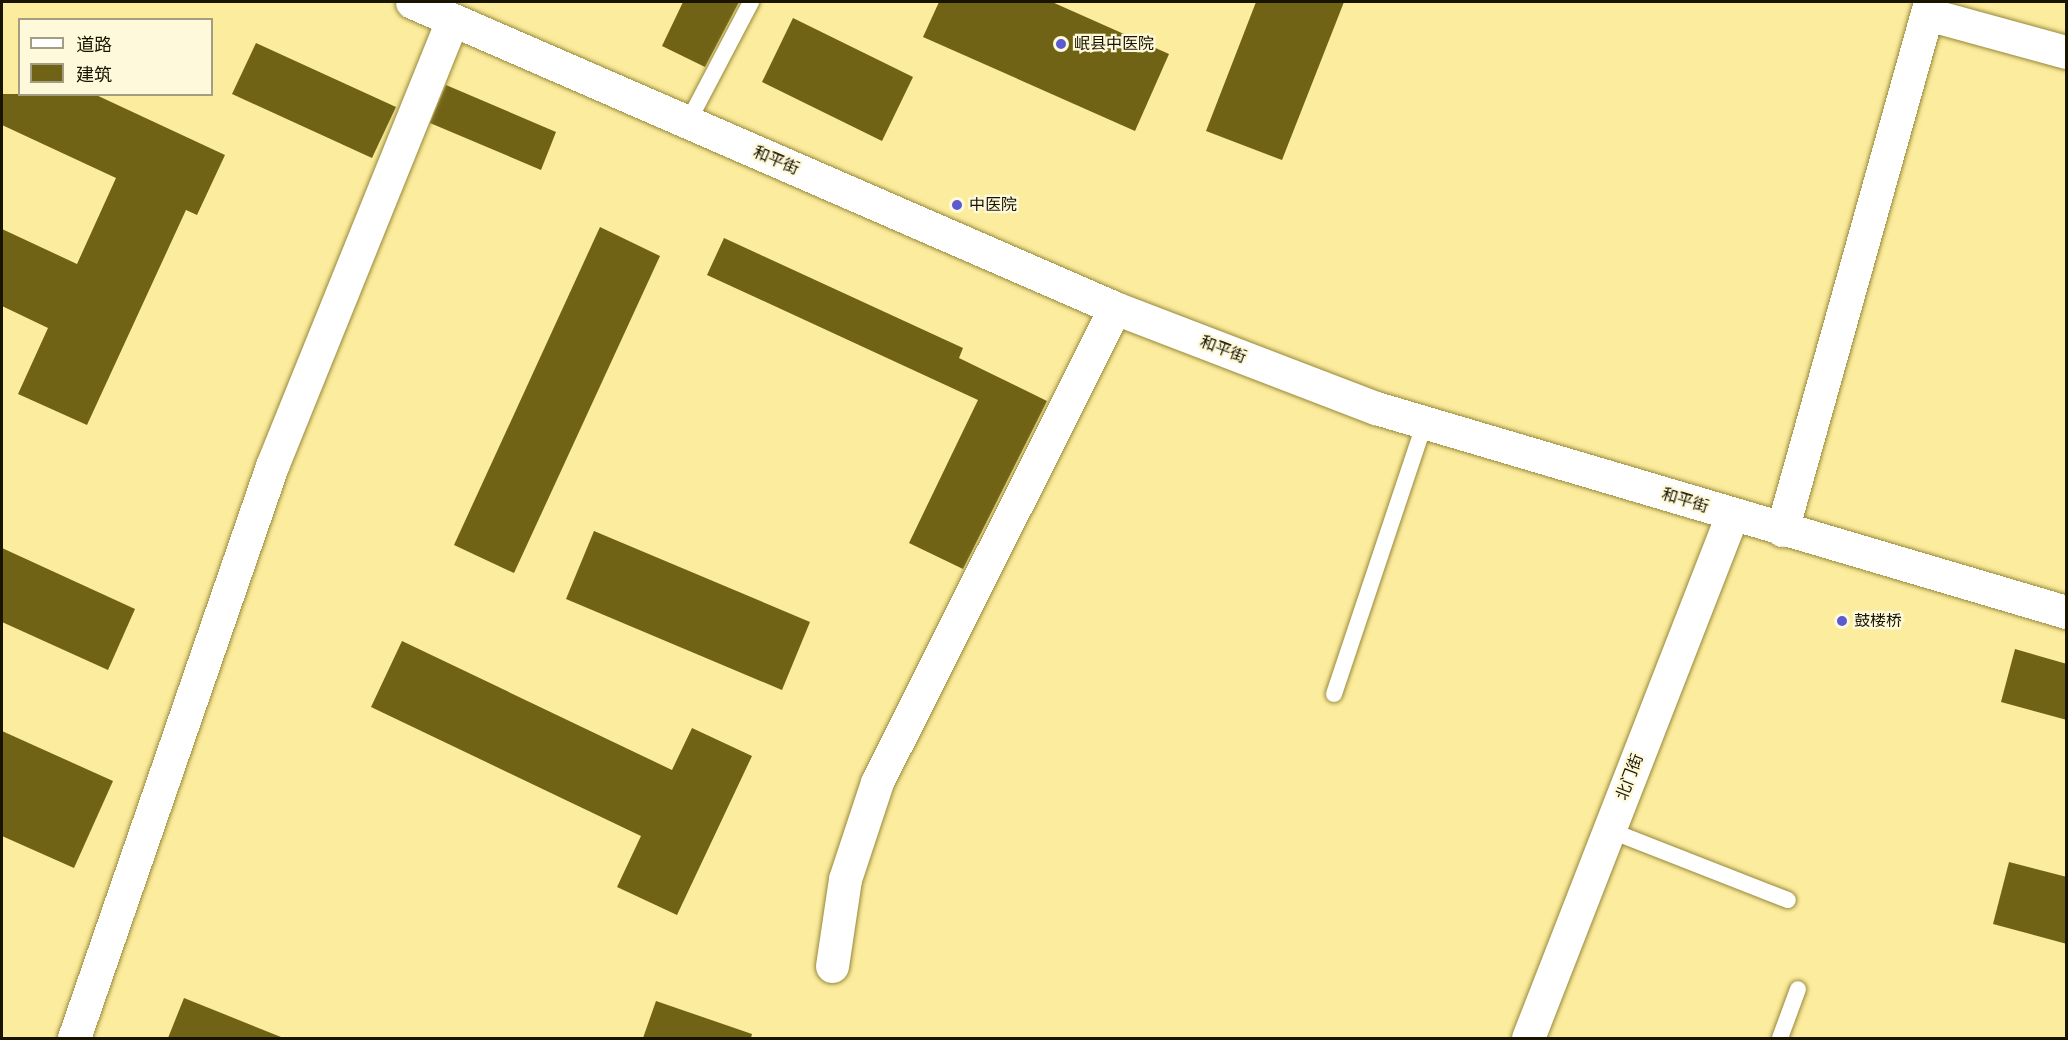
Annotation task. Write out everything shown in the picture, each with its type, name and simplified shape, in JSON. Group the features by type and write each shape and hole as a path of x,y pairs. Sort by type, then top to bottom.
{"street":[{"name":"和平街","path":"412,2 451,22 1115,308 1425,423 1782,530 2067,612"},
{"path":"1782,530 1928,8 2067,52"},
{"path":"74,1038 272,466 451,22"},
{"path":"832,966 845,879 877,782 1115,308"},
{"name":"北门街","path":"1528,1038 1732,515"}],"lane":[{"path":"687,124 751,2"},
{"path":"1334,694 1425,423"},
{"path":"1610,830 1788,900"},
{"path":"1780,1038 1798,989"}],"building":[{"path":"683,2 739,2 705,67 662,46"},
{"path":"939,2 1052,2 1169,54 1135,131 923,37"},
{"path":"1256,2 1344,2 1282,160 1206,131"},
{"path":"793,18 913,77 882,141 762,82"},
{"path":"256,43 396,107 372,158 232,94"},
{"path":"446,85 556,132 541,170 430,123"},
{"path":"2,94 98,96 225,155 197,215 186,210 87,425 18,394 48,328 2,306 2,229 77,264 116,178 2,125"},
{"path":"600,227 660,256 514,573 454,545"},
{"path":"724,238 963,348 959,358 1047,401 963,569 909,543 978,400 707,275"},
{"path":"594,531 810,622 782,690 566,599"},
{"path":"2,548 135,609 108,670 2,622"},
{"path":"402,641 672,770 692,728 752,756 677,915 617,887 641,836 371,707"},
{"path":"2015,649 2067,664 2067,720 2001,702"},
{"path":"2,731 113,781 74,868 2,836"},
{"path":"2009,862 2067,877 2067,944 1993,924"},
{"path":"184,998 281,1037 281,1038 168,1038"},
{"path":"656,1001 752,1034 751,1038 643,1038"}],"place":[{"name":"岷县中医院","path":"1061,44"},
{"name":"中医院","path":"957,205"},
{"name":"鼓楼桥","path":"1842,621"}]}
